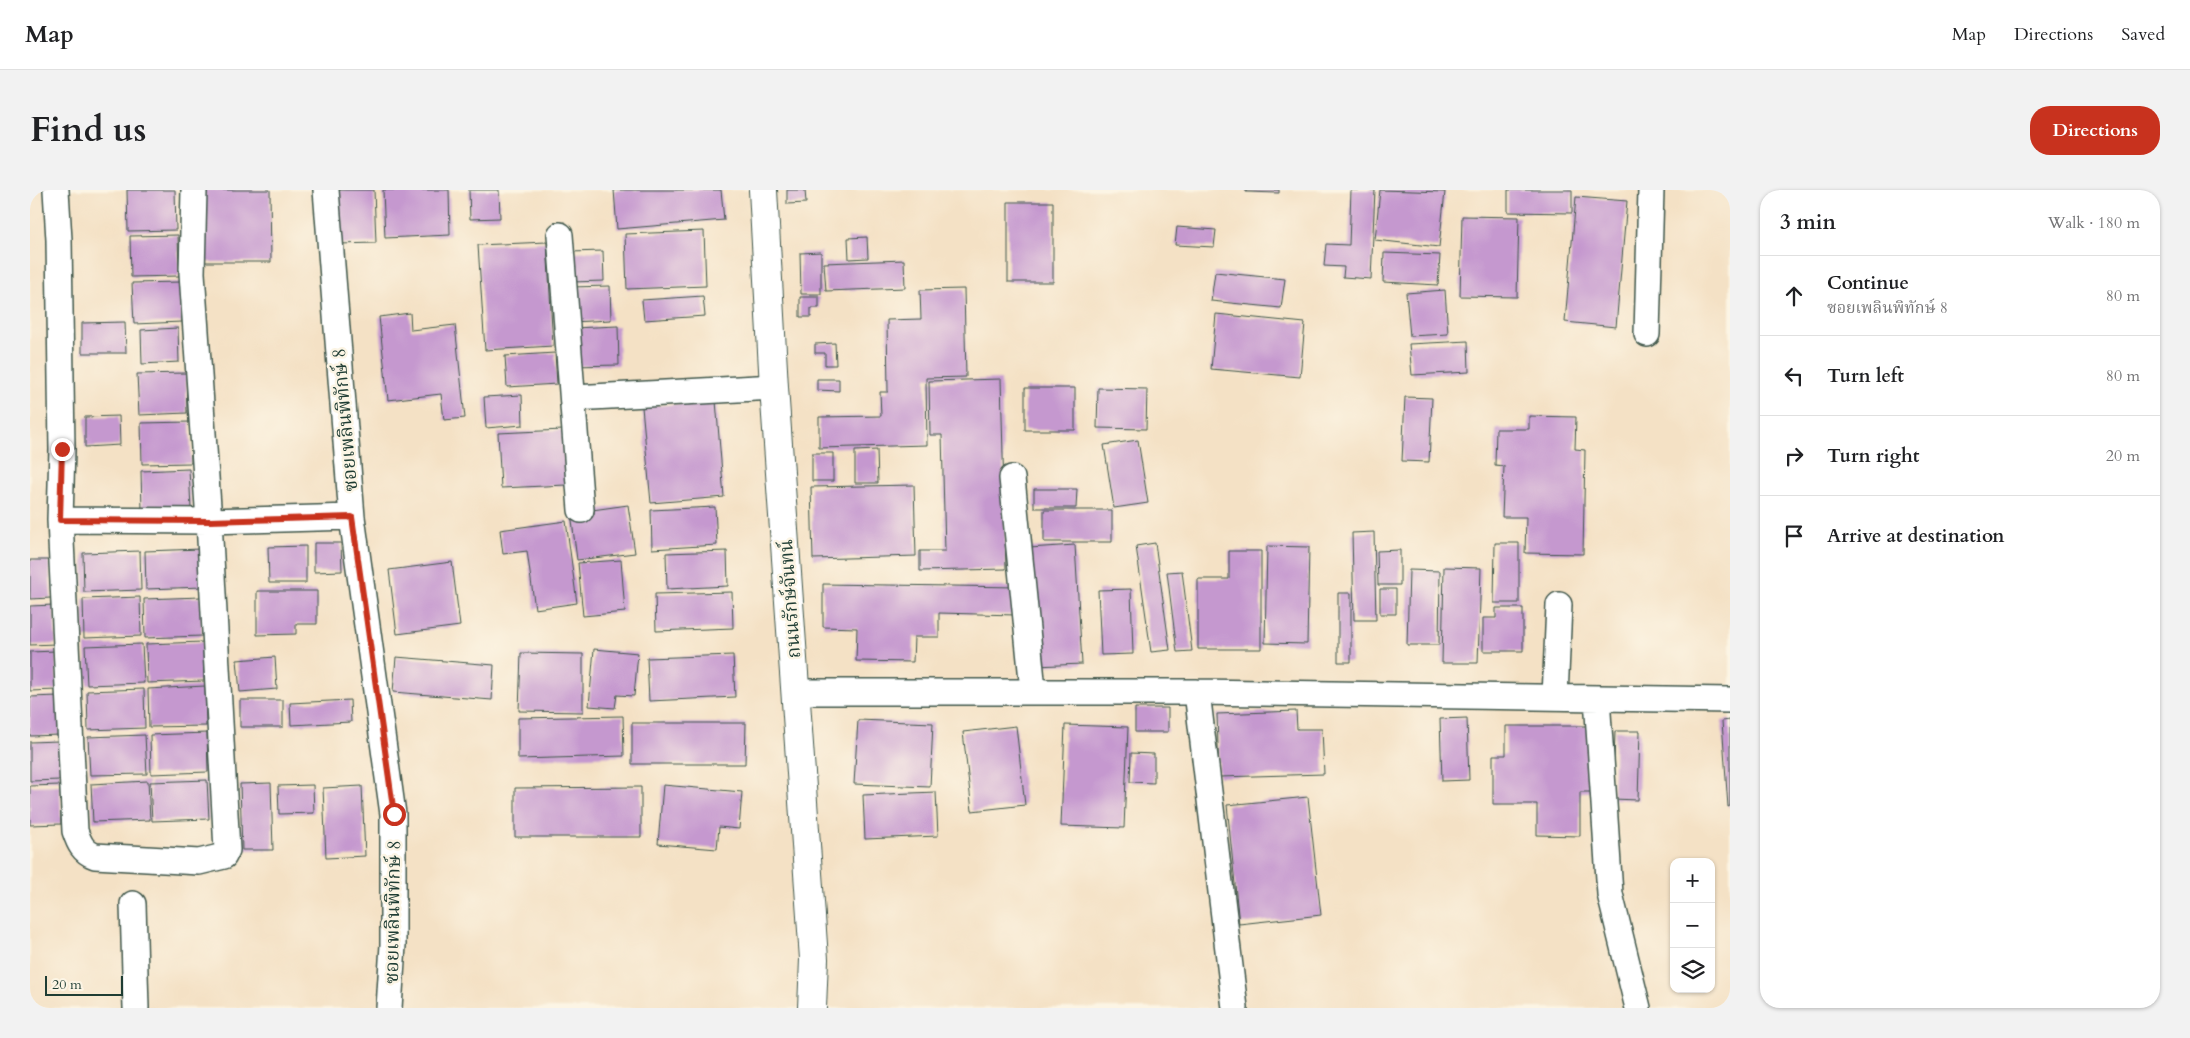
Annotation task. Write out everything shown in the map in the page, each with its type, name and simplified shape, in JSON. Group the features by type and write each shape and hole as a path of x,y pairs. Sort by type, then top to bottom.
{"main road":[{"name":"ถนนรักษ์จันทน์","path":"763,190 774,387 814,959 812,1008"}],"street":[{"path":"56,190 61,399 60,520 75,831 78,842 86,853 95,856 199,862 224,856 226,850 209,521 192,273 194,190"},
{"name":"ซอยเพลินพิทักษ์ 8","path":"326,190 352,517 394,814 394,945 389,1008"},
{"path":"1647,334 1651,190"},
{"path":"560,235 574,398 581,510"},
{"path":"574,398 774,387"},
{"path":"1012,478 1033,690"},
{"path":"60,520 209,521 352,517"},
{"path":"1555,697 1558,605"},
{"path":"796,692 1033,690 1730,700"},
{"path":"1197,692 1235,1008"},
{"path":"1597,698 1610,894 1638,1008"},
{"path":"133,904 136,1008"}],"building":[{"path":"127,190 175,190 176,230 128,231"},
{"path":"204,190 270,190 271,262 205,262"},
{"path":"337,190 374,190 376,243 339,244"},
{"path":"383,190 449,190 450,235 385,238"},
{"path":"469,190 499,190 500,218 470,219"},
{"path":"614,190 721,190 724,220 617,229"},
{"path":"787,190 805,190 806,203 787,204"},
{"path":"1246,190 1279,190 1279,193 1246,192"},
{"path":"1351,190 1375,190 1371,279 1343,277 1344,267 1324,266 1326,244 1349,245"},
{"path":"1380,190 1445,192 1439,247 1375,240"},
{"path":"1508,190 1572,190 1572,213 1508,212"},
{"path":"1576,197 1627,201 1616,327 1565,322"},
{"path":"1008,202 1053,202 1053,282 1008,282"},
{"path":"1462,216 1519,217 1517,297 1460,296"},
{"path":"1177,227 1216,230 1214,247 1175,245"},
{"path":"704,231 706,286 627,289 625,234"},
{"path":"178,235 179,276 131,277 130,236"},
{"path":"867,237 868,258 849,259 848,238"},
{"path":"547,242 553,346 485,350 478,245"},
{"path":"603,251 604,281 571,282 570,252"},
{"path":"821,252 821,294 801,294 800,253"},
{"path":"1384,253 1440,255 1438,285 1383,282"},
{"path":"904,260 905,288 826,291 824,263"},
{"path":"1215,272 1285,279 1281,308 1211,301"},
{"path":"181,282 182,322 134,324 132,283"},
{"path":"610,286 611,320 571,322 570,287"},
{"path":"964,289 966,377 926,378 927,445 819,448 819,417 881,416 880,392 888,392 887,320 921,319 920,290"},
{"path":"1445,290 1448,334 1410,336 1406,293"},
{"path":"703,296 705,316 644,320 642,300"},
{"path":"800,297 819,297 819,308 811,308 811,317 800,317"},
{"path":"410,313 411,330 455,325 465,418 444,420 441,394 388,400 379,317"},
{"path":"1216,314 1305,323 1300,377 1211,369"},
{"path":"125,322 126,353 82,353 82,323"},
{"path":"618,326 619,365 574,366 573,328"},
{"path":"178,328 179,362 142,364 141,330"},
{"path":"1468,341 1469,372 1412,375 1409,344"},
{"path":"835,343 836,365 825,365 825,353 815,353 815,344"},
{"path":"555,353 557,384 507,387 505,356"},
{"path":"186,373 187,413 139,415 137,374"},
{"path":"817,379 839,379 839,391 817,390"},
{"path":"1001,379 1006,569 920,571 920,551 945,551 942,435 930,435 929,381"},
{"path":"1025,388 1075,388 1075,430 1025,430"},
{"path":"1098,388 1147,389 1146,429 1097,428"},
{"path":"522,395 523,425 486,428 484,397"},
{"path":"1405,397 1432,398 1429,462 1402,461"},
{"path":"716,401 724,497 651,503 642,407"},
{"path":"119,416 120,445 85,447 85,417"},
{"path":"1529,416 1576,417 1575,449 1585,450 1583,554 1525,553 1526,517 1502,517 1504,466 1495,465 1496,429 1529,429"},
{"path":"190,422 191,463 142,464 141,423"},
{"path":"563,430 566,485 501,488 498,433"},
{"path":"1138,440 1148,503 1114,508 1104,445"},
{"path":"877,450 878,483 855,483 855,451"},
{"path":"812,453 833,453 833,481 812,481"},
{"path":"189,469 191,509 142,511 141,471"},
{"path":"914,485 916,556 813,559 811,487"},
{"path":"1034,489 1077,489 1076,508 1034,508"},
{"path":"628,505 635,553 577,560 571,513"},
{"path":"715,507 717,545 652,549 651,510"},
{"path":"1044,510 1112,510 1112,542 1044,542"},
{"path":"566,521 577,603 535,609 527,551 503,554 500,530"},
{"path":"1374,532 1376,620 1354,620 1352,533"},
{"path":"314,543 341,543 342,571 314,572"},
{"path":"1155,543 1170,650 1151,652 1136,546"},
{"path":"1495,543 1519,543 1519,603 1494,603"},
{"path":"1075,545 1082,664 1036,666 1029,548"},
{"path":"306,546 306,583 269,583 268,547"},
{"path":"1267,546 1309,547 1307,644 1265,643"},
{"path":"201,549 203,587 146,589 145,551"},
{"path":"1400,550 1400,585 1378,585 1377,551"},
{"path":"140,551 141,590 84,592 83,553"},
{"path":"727,551 728,586 667,589 666,553"},
{"path":"1229,551 1261,551 1261,649 1198,649 1198,579 1229,579"},
{"path":"30,560 49,560 51,598 30,599"},
{"path":"621,560 625,612 583,616 578,563"},
{"path":"452,562 460,626 397,634 389,570"},
{"path":"1444,567 1481,568 1478,663 1442,663"},
{"path":"1409,570 1440,571 1439,645 1407,645"},
{"path":"1182,571 1192,651 1177,652 1167,572"},
{"path":"823,584 1017,587 1016,615 939,613 939,637 914,637 913,662 856,661 857,628 823,627"},
{"path":"1131,589 1133,654 1101,655 1098,590"},
{"path":"1380,589 1396,589 1396,614 1380,614"},
{"path":"257,591 317,591 317,624 296,624 296,634 257,635"},
{"path":"732,592 733,628 656,631 655,594"},
{"path":"1338,593 1351,593 1351,662 1338,662"},
{"path":"140,597 141,636 84,638 83,599"},
{"path":"201,597 202,636 145,638 144,599"},
{"path":"54,605 56,644 30,645 30,606"},
{"path":"1496,608 1523,608 1523,651 1483,651 1483,618 1496,618"},
{"path":"203,642 204,681 147,683 146,644"},
{"path":"142,644 144,683 87,685 85,646"},
{"path":"594,649 638,653 634,696 617,695 615,708 589,706"},
{"path":"56,651 57,690 30,691 30,652"},
{"path":"521,653 583,654 583,712 519,711"},
{"path":"733,655 735,697 649,701 647,658"},
{"path":"275,657 277,689 240,692 237,660"},
{"path":"396,657 494,665 492,700 393,692"},
{"path":"205,686 206,726 149,727 148,689"},
{"path":"144,689 145,728 88,730 87,691"},
{"path":"59,696 60,735 30,736 30,697"},
{"path":"240,700 283,700 283,727 240,727"},
{"path":"350,700 351,722 291,725 290,703"},
{"path":"1135,708 1168,708 1168,732 1135,732"},
{"path":"1296,711 1297,729 1322,729 1324,774 1219,777 1217,714"},
{"path":"623,716 624,756 518,759 518,718"},
{"path":"1467,718 1469,780 1442,781 1440,719"},
{"path":"858,720 933,723 930,787 854,784"},
{"path":"1730,720 1730,806 1728,807 1722,721"},
{"path":"632,723 746,723 745,764 632,764"},
{"path":"1065,725 1128,727 1124,828 1061,826"},
{"path":"1016,726 1025,805 972,811 963,732"},
{"path":"1506,726 1594,726 1594,792 1580,792 1580,836 1537,835 1537,804 1493,804 1493,755 1506,755"},
{"path":"1615,731 1640,731 1638,800 1613,799"},
{"path":"207,733 208,772 151,774 150,735"},
{"path":"145,735 147,774 90,775 88,737"},
{"path":"59,741 60,780 30,781 30,742"},
{"path":"1131,753 1154,754 1154,783 1130,782"},
{"path":"207,780 209,819 152,821 150,782"},
{"path":"148,781 150,820 93,822 91,784"},
{"path":"271,783 273,850 242,850 240,784"},
{"path":"60,785 61,824 30,825 30,786"},
{"path":"313,785 314,813 279,814 278,786"},
{"path":"663,785 742,792 739,829 719,827 717,849 658,844"},
{"path":"362,786 365,856 326,858 323,788"},
{"path":"641,787 641,837 515,837 515,788"},
{"path":"936,792 938,836 865,839 863,795"},
{"path":"1308,797 1321,915 1239,924 1227,805"}],"route":[{"path":"62,449 60,520 209,521 352,517 394,814"}]}
